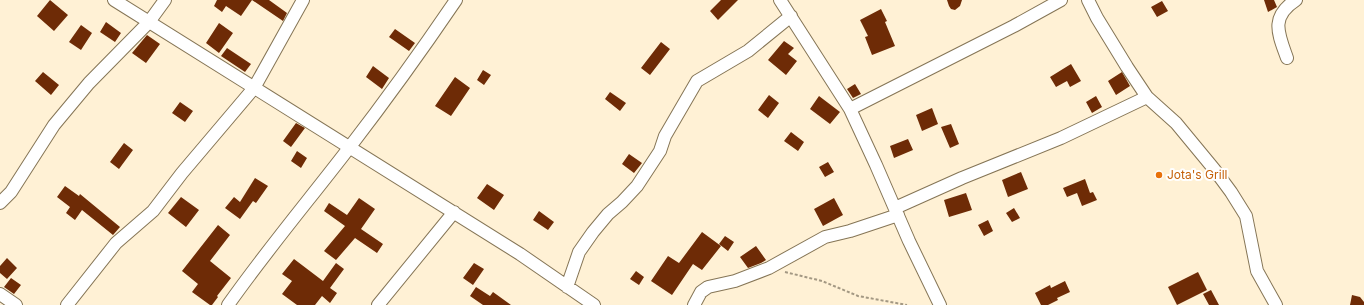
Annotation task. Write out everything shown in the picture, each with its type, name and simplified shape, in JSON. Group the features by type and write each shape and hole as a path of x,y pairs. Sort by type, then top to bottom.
{"street":[{"path":"114,0 454,212 520,254 594,305"},
{"path":"0,204 11,192 54,125 89,83 150,22 165,0"},
{"path":"67,305 116,243 153,211 254,88 303,0"},
{"path":"228,305 246,279 421,52 456,0"},
{"path":"780,0 850,108 909,241 940,305"},
{"path":"850,108 1014,26 1061,0"},
{"path":"1088,0 1119,55 1147,96 1180,129 1218,175 1246,216 1257,271 1276,305"},
{"path":"1287,58 1280,38 1278,20 1286,6 1296,0"},
{"path":"567,287 580,252 593,232 608,214 637,186 660,151 665,136 697,81 748,51 791,16"},
{"path":"694,305 701,292 708,287 735,281 769,268 825,238 850,231 897,211 962,178 1061,138 1147,96"},
{"path":"378,305 454,212"},
{"path":"0,294 16,305"}],"path":[{"path":"769,268 822,280 858,296 907,305"}],"building":[{"path":"50,0 68,15 54,31 37,16"},
{"path":"217,0 252,0 241,16 226,6 222,12 214,6"},
{"path":"252,0 269,0 287,13 283,21"},
{"path":"721,0 738,0 718,20 710,11"},
{"path":"947,0 962,0 960,6 955,10 951,9"},
{"path":"1264,0 1274,0 1277,7 1268,12"},
{"path":"1162,1 1168,11 1157,17 1151,7"},
{"path":"881,9 887,21 885,22 895,46 872,55 865,37 868,36 860,20"},
{"path":"106,22 121,33 115,42 100,32"},
{"path":"219,23 233,33 219,53 206,43"},
{"path":"81,25 92,33 81,50 69,42"},
{"path":"395,29 415,43 409,51 389,37"},
{"path":"147,35 160,44 146,63 132,53"},
{"path":"784,41 794,48 788,54 797,61 786,75 768,60"},
{"path":"661,42 670,49 650,75 641,68"},
{"path":"227,48 251,64 245,72 221,56"},
{"path":"1071,64 1081,81 1070,87 1067,81 1056,87 1050,77"},
{"path":"373,66 389,78 382,89 366,77"},
{"path":"483,70 491,75 484,85 477,80"},
{"path":"43,72 59,85 51,95 35,81"},
{"path":"1122,72 1130,86 1116,95 1108,81"},
{"path":"455,77 470,88 451,116 435,106"},
{"path":"855,84 861,94 853,98 847,89"},
{"path":"610,92 626,103 620,111 605,99"},
{"path":"769,95 779,103 768,118 758,110"},
{"path":"819,96 840,112 830,124 810,109"},
{"path":"1096,96 1102,107 1092,113 1086,102"},
{"path":"180,102 193,111 185,122 172,113"},
{"path":"932,108 938,124 922,131 916,115"},
{"path":"296,123 305,128 291,147 283,141"},
{"path":"951,124 959,144 950,148 941,127"},
{"path":"791,132 804,142 798,151 784,141"},
{"path":"908,139 913,150 894,158 890,146"},
{"path":"124,143 133,150 119,169 110,162"},
{"path":"297,151 307,158 301,168 291,161"},
{"path":"629,154 642,163 634,173 622,164"},
{"path":"828,162 834,172 825,177 819,167"},
{"path":"1021,172 1028,189 1008,197 1002,180"},
{"path":"255,178 268,186 256,203 253,201 240,219 225,208 234,197 240,202"},
{"path":"1085,179 1090,193 1093,192 1097,200 1082,206 1077,193 1067,197 1063,188"},
{"path":"487,184 504,195 494,210 477,198"},
{"path":"65,186 79,196 80,194 120,227 113,235 82,210 75,220 66,213 70,207 57,197"},
{"path":"966,193 972,210 949,217 944,200"},
{"path":"181,197 199,210 186,227 168,213"},
{"path":"359,198 375,209 361,229 383,244 377,253 355,238 336,260 324,251 345,226 324,211 329,203 347,215"},
{"path":"834,198 843,215 823,226 814,209"},
{"path":"1014,208 1020,218 1012,222 1006,213"},
{"path":"539,211 554,222 548,230 533,220"},
{"path":"988,220 993,231 984,236 978,225"},
{"path":"218,225 230,235 210,261 231,278 212,305 210,305 192,292 198,284 182,271"},
{"path":"702,232 721,246 702,270 693,264 672,295 651,281 668,256 679,263"},
{"path":"725,236 734,242 728,251 719,244"},
{"path":"756,246 766,260 748,268 740,257"},
{"path":"7,258 17,268 7,279 0,273 0,266"},
{"path":"294,259 323,281 336,263 344,269 330,288 337,293 330,303 322,296 315,305 297,305 282,294 292,281 282,274"},
{"path":"474,263 484,269 473,285 463,278"},
{"path":"636,271 644,277 639,285 630,279"},
{"path":"1198,272 1207,290 1177,305 1168,287"},
{"path":"11,278 21,285 14,294 4,287"},
{"path":"1065,281 1070,292 1057,298 1058,300 1048,305 1041,305 1035,293 1050,285 1051,288"},
{"path":"476,287 490,296 493,292 511,305 483,305 470,296"},
{"path":"1211,290 1219,305 1209,305 1203,294"},
{"path":"1352,295 1360,297 1364,302 1364,305 1350,305"}],"place":[{"name":"Jota's Grill","path":"1159,175"}]}
